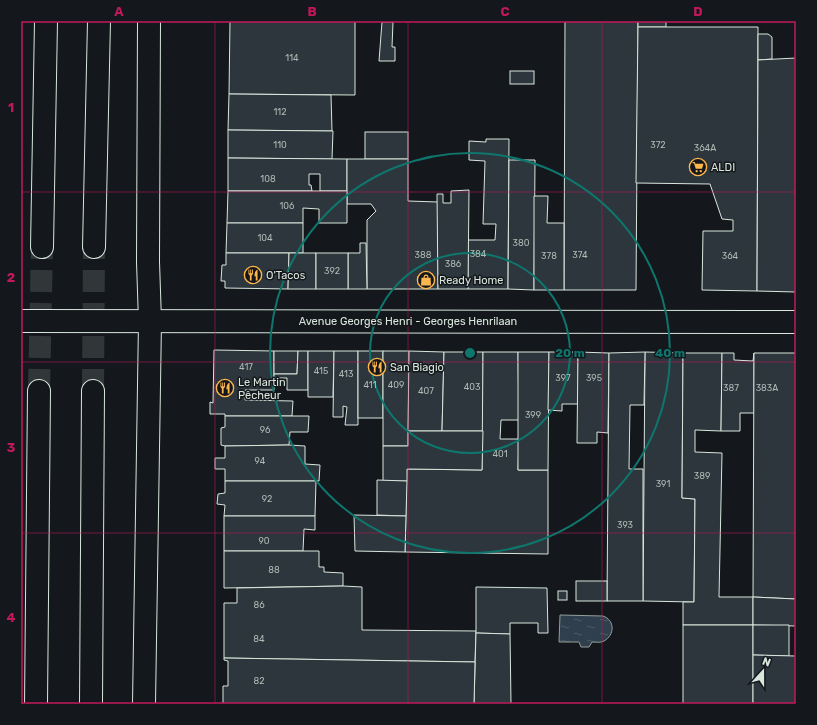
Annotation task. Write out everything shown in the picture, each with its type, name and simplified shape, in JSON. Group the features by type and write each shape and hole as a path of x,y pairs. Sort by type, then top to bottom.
{"main road":[{"path":"42,247 46,21"},
{"path":"94,247 99,21"},
{"path":"144,704 150,322 148,262 149,21"},
{"name":"Avenue Georges Henri - Georges Henrilaan","path":"21,321 796,322"},
{"path":"36,704 38,391"},
{"path":"90,704 94,391"}],"water":[{"path":"560,615 603,616 610,621 612,632 604,641 592,642 589,647 581,647 579,642 559,642"}],"building":[{"path":"230,21 355,21 355,95 229,94"},
{"path":"565,21 638,21 636,290 564,290"},
{"path":"638,21 666,21 666,27 638,27"},
{"path":"382,22 393,22 392,47 395,47 395,61 379,61"},
{"path":"638,27 758,27 757,291 702,290 703,231 733,231 733,220 722,219 710,184 636,183"},
{"path":"758,34 768,34 772,37 772,59 758,60"},
{"path":"796,58 796,292 757,291 758,60"},
{"path":"510,71 534,71 534,84 510,84"},
{"path":"229,94 331,95 332,131 228,130"},
{"path":"228,130 333,131 332,159 228,158"},
{"path":"365,132 408,132 408,159 365,159"},
{"path":"486,139 509,139 508,289 468,289 468,240 495,240 496,224 483,224 485,161 469,160 469,141 486,142"},
{"path":"228,158 347,159 347,191 320,191 320,174 309,174 309,185 311,185 312,191 228,191"},
{"path":"347,159 408,159 408,201 438,202 438,289 367,289 367,220 376,211 371,204 347,204"},
{"path":"509,160 535,160 534,290 508,289"},
{"path":"469,190 468,289 438,289 437,194 443,194 443,203 451,203 451,191"},
{"path":"228,191 347,191 347,223 319,223 319,209 303,208 303,223 227,223"},
{"path":"534,196 548,196 547,223 564,223 564,290 534,290"},
{"path":"227,223 303,223 303,253 226,253"},
{"path":"360,243 366,243 367,289 348,289 348,253 360,253"},
{"path":"226,253 289,253 288,289 225,288 225,281 221,281 222,265 226,265"},
{"path":"289,253 316,253 316,289 288,289"},
{"path":"316,253 348,253 348,289 316,289"},
{"path":"214,350 274,351 274,390 245,390 245,400 293,401 292,416 225,416 225,414 210,414 210,402 213,403"},
{"path":"274,351 298,351 297,374 274,374"},
{"path":"298,351 308,351 308,390 287,390 287,378 274,378 274,374 297,374"},
{"path":"308,351 334,351 333,397 308,397"},
{"path":"334,351 358,351 358,425 345,425 347,407 343,406 343,417 333,417"},
{"path":"358,351 383,351 383,418 358,418"},
{"path":"383,351 409,351 408,446 383,446"},
{"path":"409,351 444,352 442,431 408,431"},
{"path":"444,352 483,352 483,431 442,431"},
{"path":"483,352 518,352 519,420 501,420 500,439 519,439 518,470 548,470 548,554 405,552 407,469 482,470"},
{"path":"518,352 549,352 548,470 518,470"},
{"path":"549,352 578,352 578,404 562,404 562,411 548,410"},
{"path":"578,352 609,353 608,433 597,432 597,443 577,443"},
{"path":"645,352 683,353 682,498 695,499 694,602 643,601"},
{"path":"645,352 644,405 630,405 629,469 643,469 643,601 607,601 609,353"},
{"path":"683,353 722,353 721,431 695,430 695,452 722,453 719,597 753,597 753,625 683,625 683,602 694,602 695,499 682,498"},
{"path":"722,353 734,353 734,360 753,361 754,353 754,413 740,413 740,431 721,431"},
{"path":"754,353 796,353 796,599 753,597"},
{"path":"225,416 309,416 308,432 290,432 289,445 225,446 221,445 221,428 225,427"},
{"path":"408,431 483,431 482,470 407,469 407,481 383,481 383,446 408,446"},
{"path":"225,446 305,446 305,464 320,465 319,481 225,481 225,469 215,469 215,458 225,458"},
{"path":"377,480 407,481 406,516 377,515"},
{"path":"225,481 316,481 315,516 224,516 225,505 217,504 218,494 225,493"},
{"path":"354,515 406,516 405,552 355,551"},
{"path":"224,516 315,516 315,530 304,529 303,551 224,551"},
{"path":"224,551 319,551 319,567 324,567 324,572 343,573 343,586 224,588"},
{"path":"576,581 607,581 607,601 576,601"},
{"path":"362,587 362,630 476,631 475,662 224,658 224,603 237,603 237,588"},
{"path":"476,587 547,588 548,633 538,633 538,623 510,623 510,634 476,633"},
{"path":"558,591 567,591 567,600 558,600"},
{"path":"753,597 796,599 796,626 753,625"},
{"path":"683,625 753,625 753,704 683,704"},
{"path":"753,625 789,625 789,656 753,655"},
{"path":"476,633 510,634 511,704 474,704"},
{"path":"753,655 796,656 796,704 753,704"},
{"path":"224,658 475,662 474,704 223,704 223,686 228,686 228,661 224,660"}],"tunnel":[{"path":"39,391 42,247"},
{"path":"93,391 94,247"}],"place":[{"name":"ALDI","path":"698,167"},
{"name":"O'Tacos","path":"253,275"},
{"name":"Ready Home","path":"426,280"},
{"name":"San Biagio","path":"377,367"},
{"name":"Le Martin Pêcheur","path":"225,388"}]}
